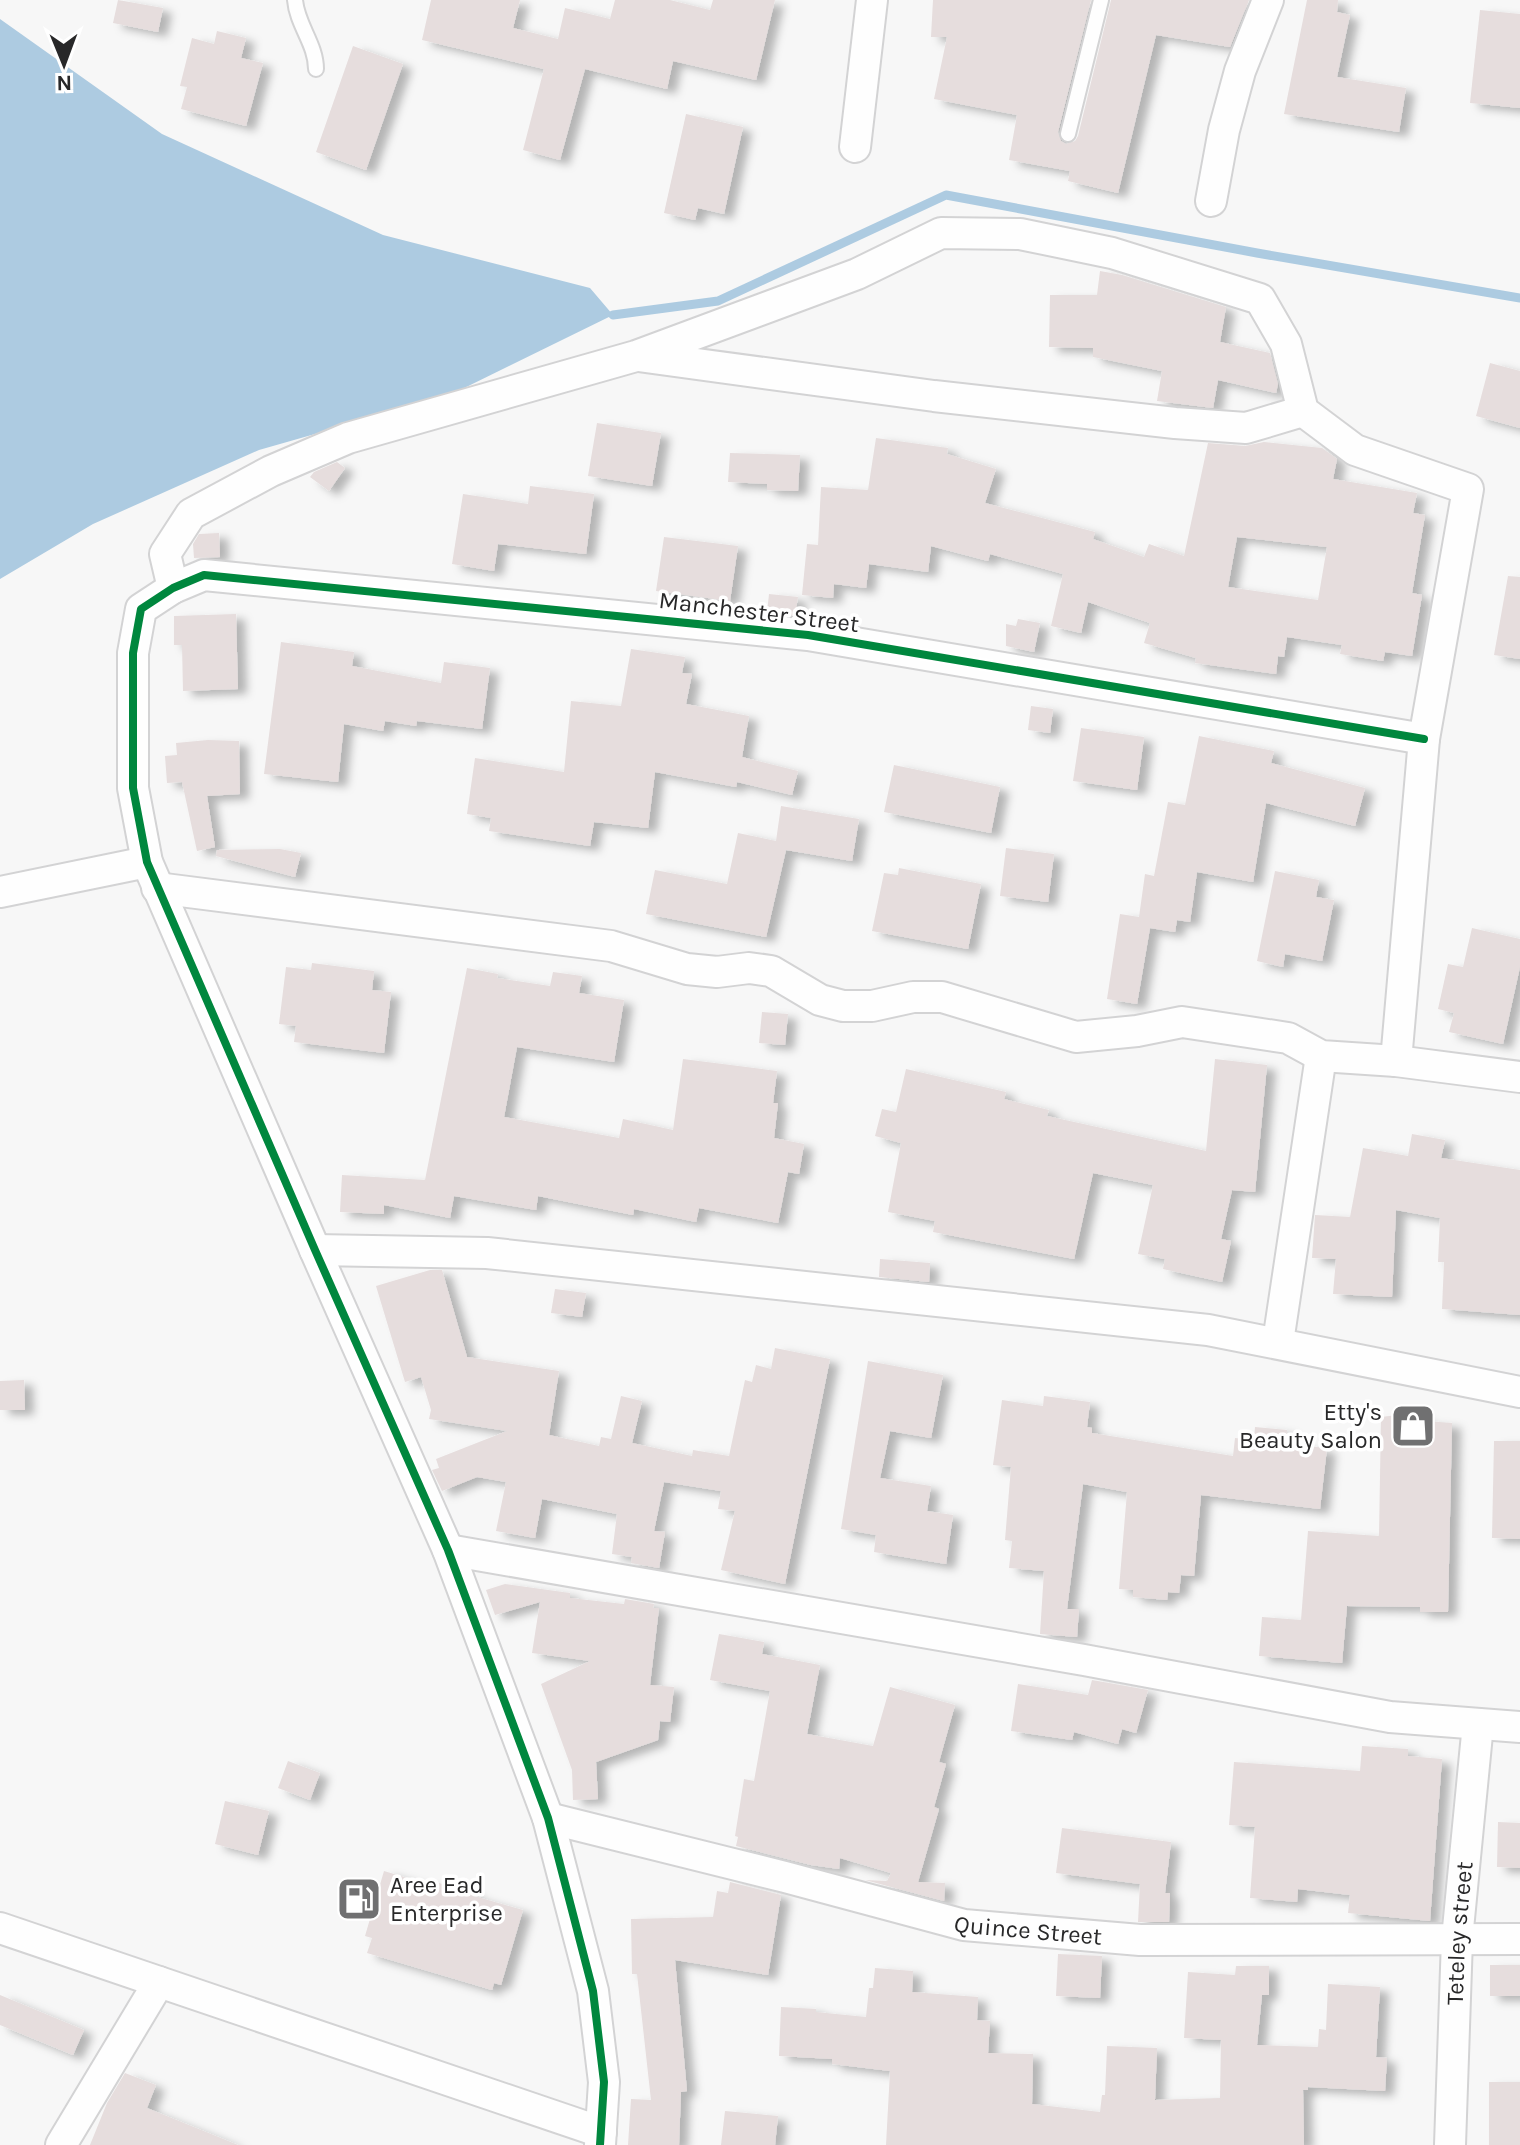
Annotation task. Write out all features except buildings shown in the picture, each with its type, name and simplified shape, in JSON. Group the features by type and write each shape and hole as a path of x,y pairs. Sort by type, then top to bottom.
{"street":[{"path":"855,147 872,0"},
{"path":"1211,201 1224,130 1240,71 1268,0"},
{"path":"173,588 165,554 191,514 271,471 348,438 636,356 857,274 941,233 1020,234 1112,253 1260,299 1286,344 1303,411 1355,450 1468,489 1424,739 1396,1061"},
{"path":"636,356 934,396 1189,424 1246,428 1303,411"},
{"name":"Manchester Street","path":"152,875 133,788 133,653 141,609 173,588 204,575 808,635 1424,739"},
{"path":"0,892 152,875 611,946 687,969 717,972 749,968 771,971 820,1000 843,1006 872,1006 913,997 942,997 1076,1037 1137,1031 1182,1022 1288,1038 1321,1056 1396,1061 1520,1077"},
{"path":"0,1928 601,2138 604,2082 593,1991 548,1818 448,1550 152,875"},
{"path":"1278,1342 1321,1056"},
{"path":"315,1250 487,1253 1193,1328 1278,1342 1520,1392"},
{"path":"448,1550 948,1636 1390,1717 1520,1727"},
{"name":"Teteley street","path":"1450,2145 1457,1939 1478,1724"},
{"name":"Quince Street","path":"548,1818 964,1925 1140,1940 1520,1939"},
{"path":"61,2145 159,1982"}],"lane":[{"path":"295,0 296,11 316,55 316,69"},
{"path":"1068,134 1101,0"}],"water":[{"path":"0,19 162,134 383,235 590,288 613,315 448,396 259,450 93,524 0,579"}],"waterway":[{"path":"613,315 718,301 946,195 1520,298"}],"cycle path":[{"path":"600,2145 604,2082 593,1991 548,1818 448,1550 147,862 133,788 133,653 141,609 173,588 204,575 808,635 1424,739"}],"place":[{"name":"Etty's Beauty Salon","path":"1413,1426"},
{"name":"Aree Ead Enterprise","path":"359,1899"}]}
